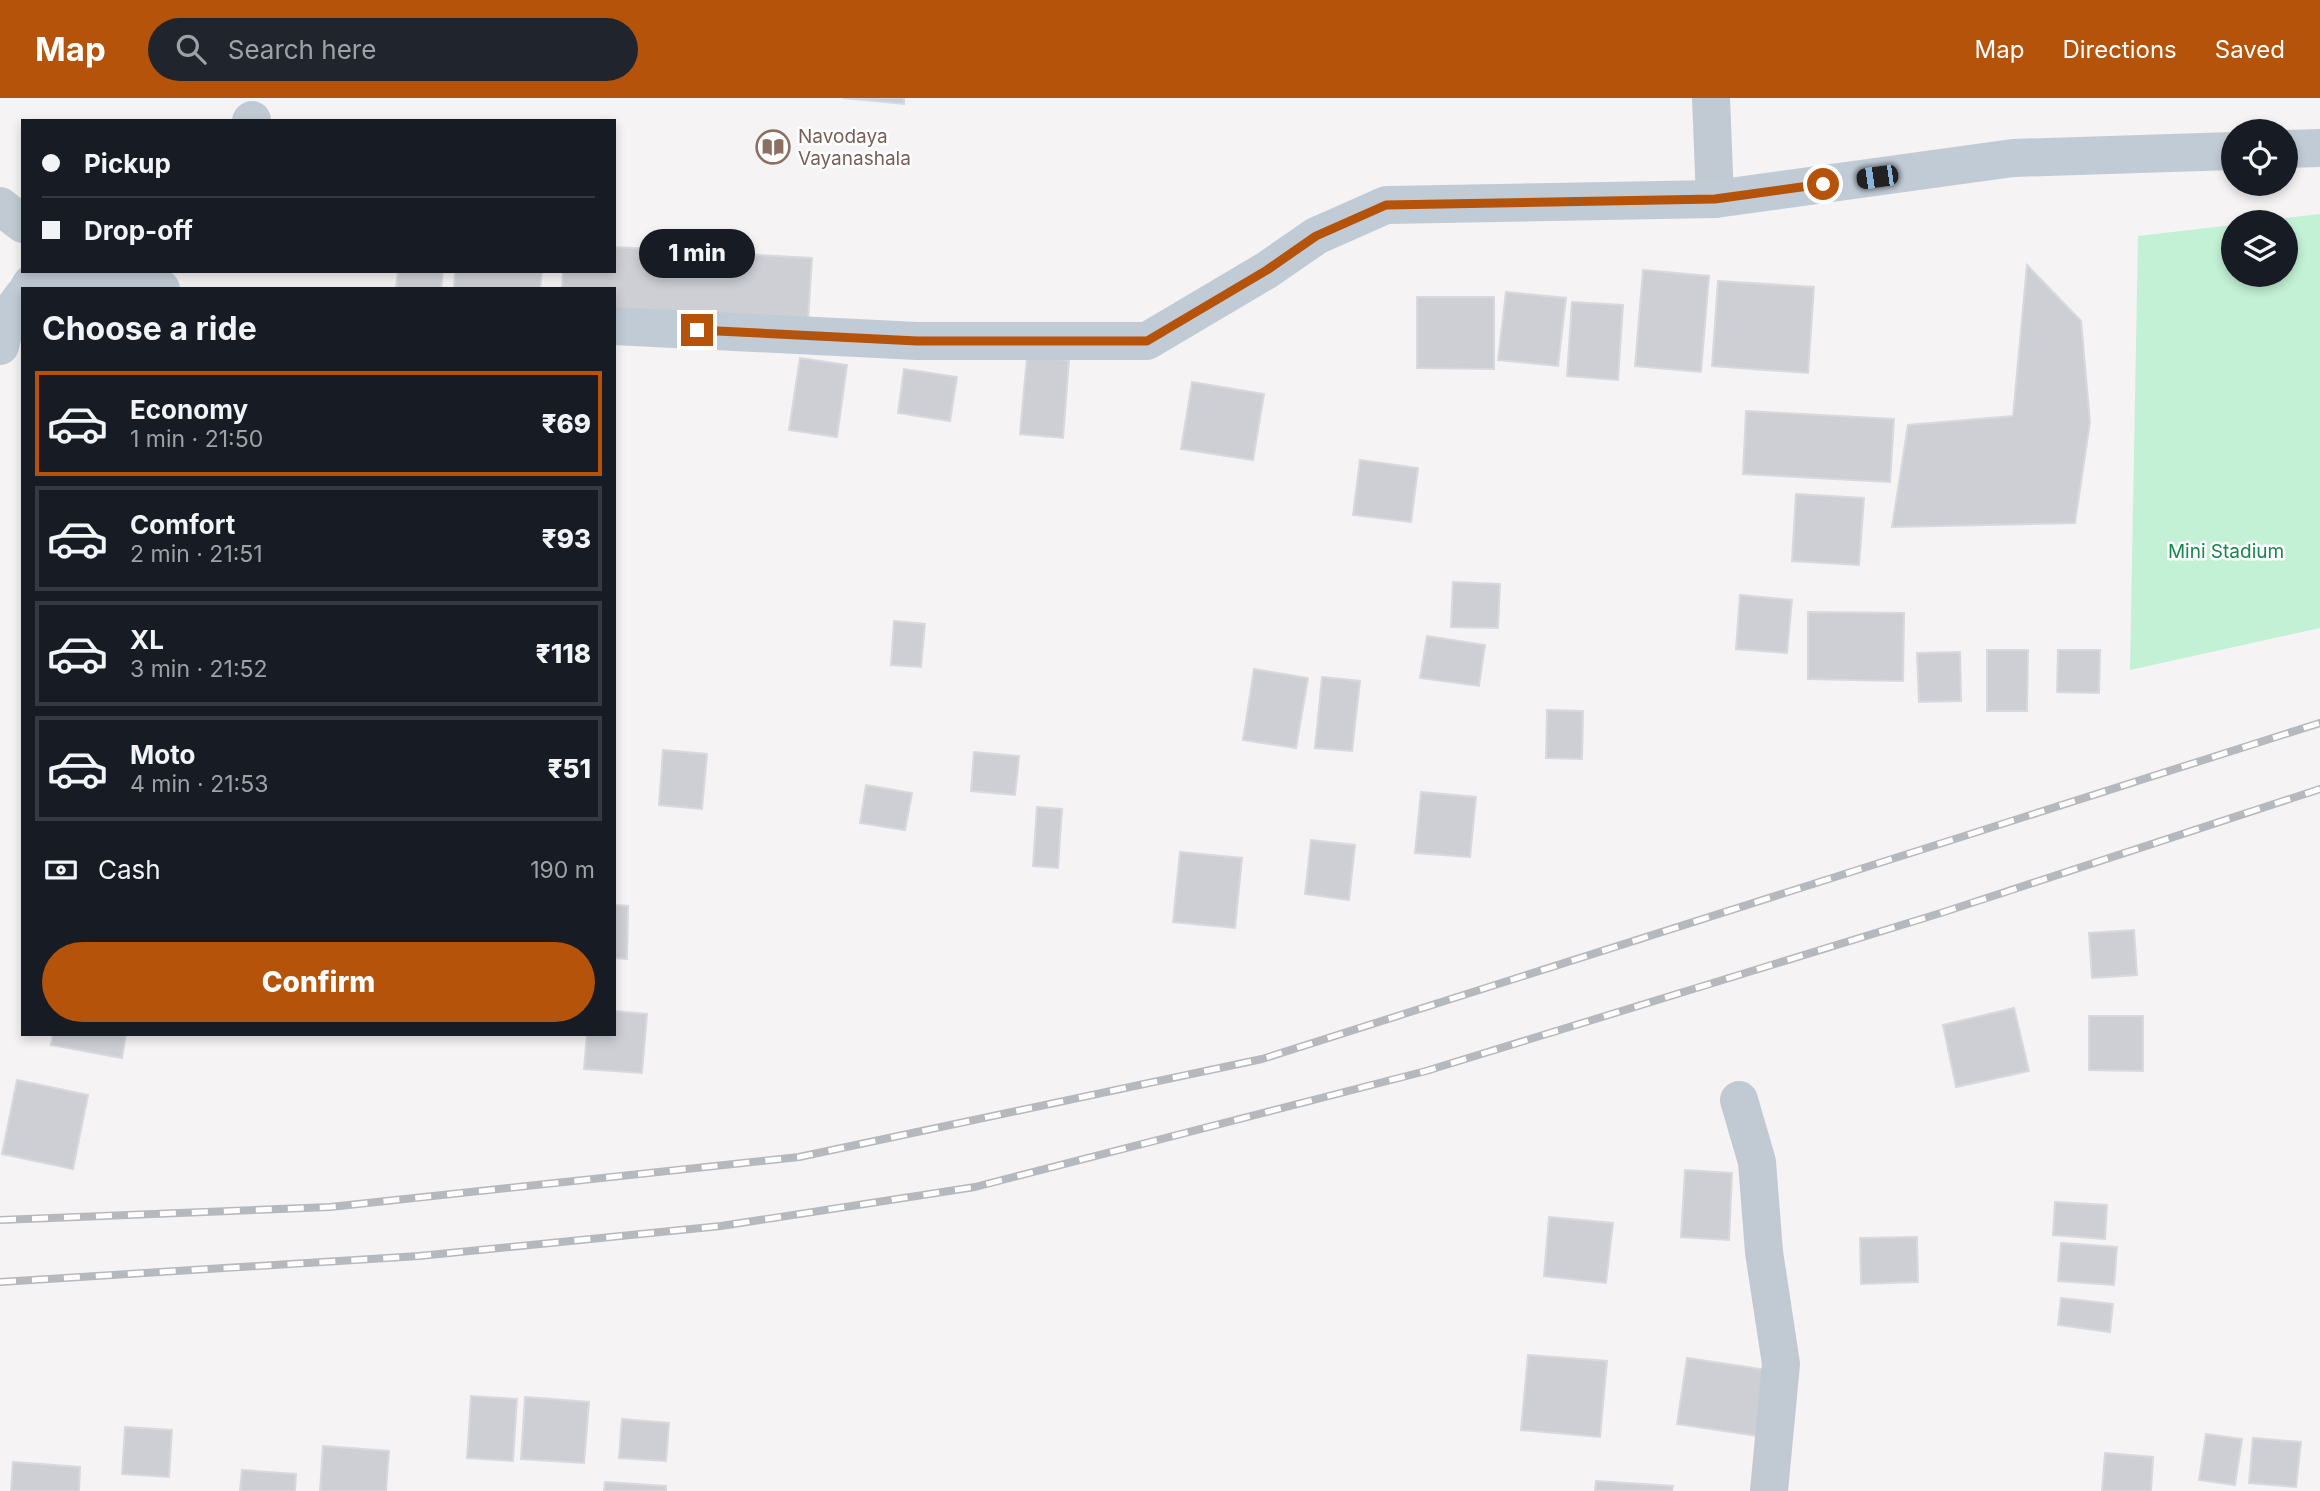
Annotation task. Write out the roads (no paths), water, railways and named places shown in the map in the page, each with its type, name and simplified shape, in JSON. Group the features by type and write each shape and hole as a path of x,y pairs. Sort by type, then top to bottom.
{"main road":[{"path":"2298,149 2320,148"},
{"path":"616,326 917,341 1147,341 1267,270 1316,236 1386,205 1715,199 2013,158 2221,151"},
{"path":"29,287 31,284 101,275 152,287"},
{"path":"0,346 6,318 21,299"}],"street":[{"path":"1711,98 1715,199"},
{"path":"0,206 21,222"},
{"path":"1739,1101 1756,1162 1764,1252 1781,1364 1769,1491"}],"railway":[{"path":"0,1220 330,1207 799,1157 1262,1059 2320,723"},
{"path":"0,1282 419,1256 721,1226 975,1187 1426,1071 1944,912 2320,789"}],"place":[{"name":"Navodaya Vayanashala","path":"773,147"}],"park label":[{"name":"Mini Stadium","path":"2226,551"}]}
